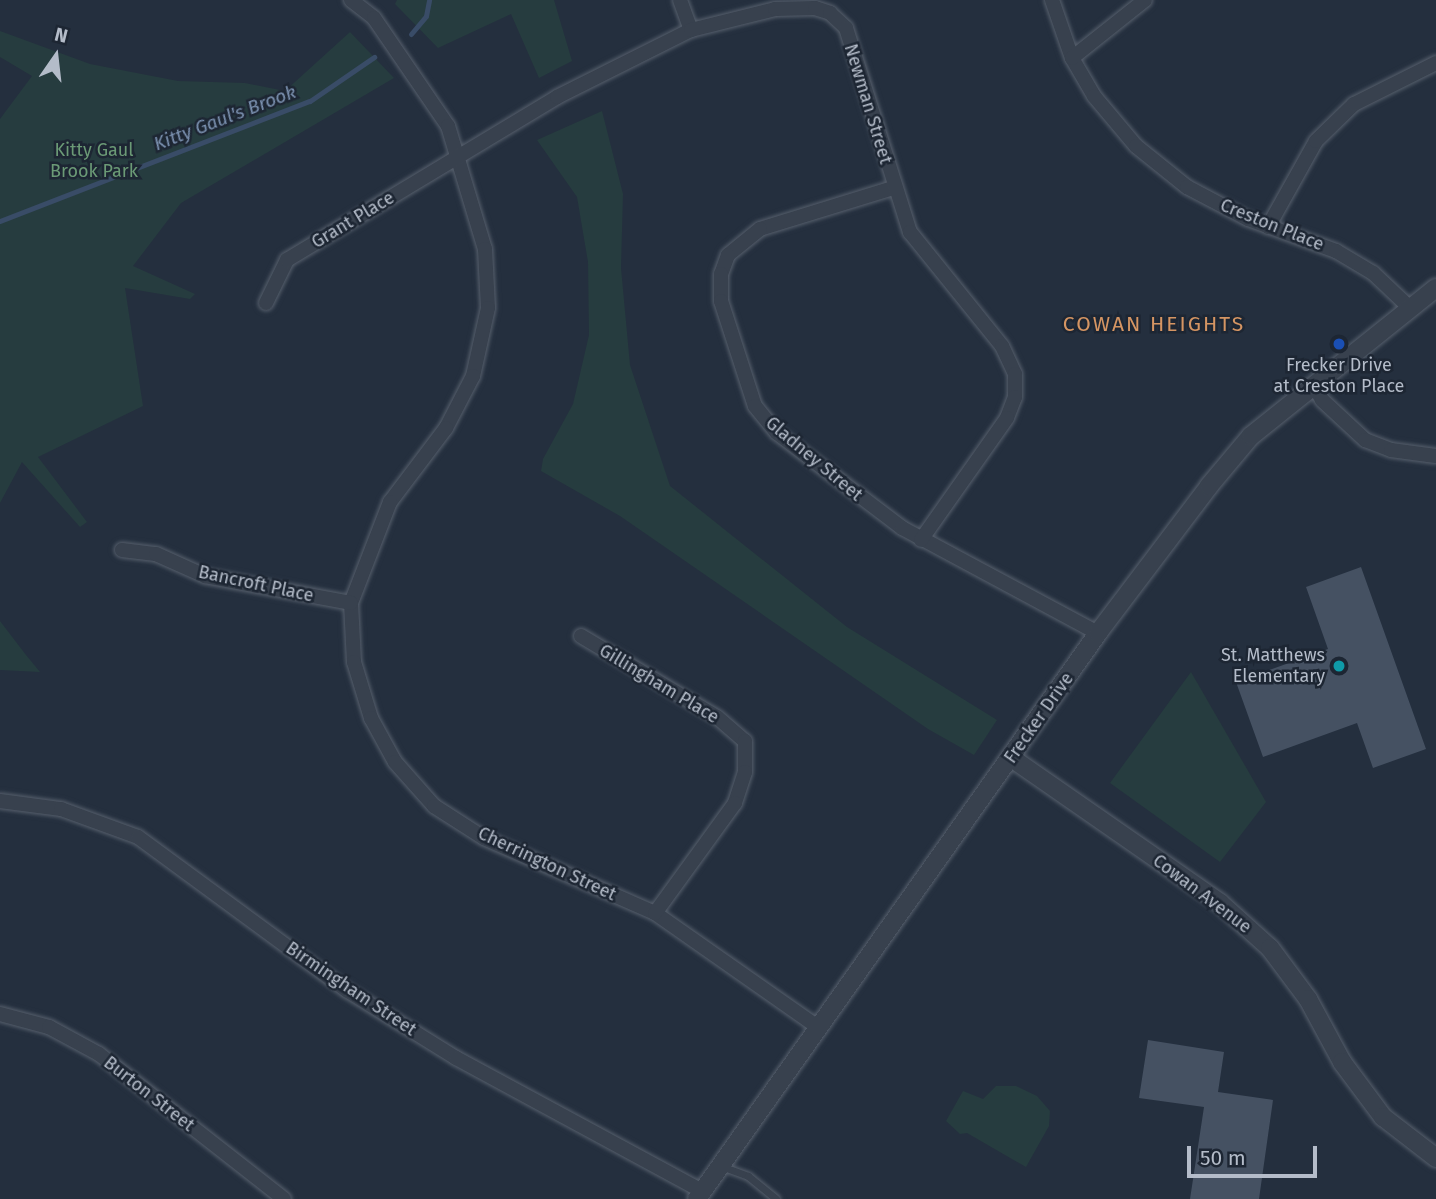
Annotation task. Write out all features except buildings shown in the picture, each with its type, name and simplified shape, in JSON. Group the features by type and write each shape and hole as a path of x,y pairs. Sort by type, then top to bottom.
{"street":[{"name":"Cherrington Street","path":"351,0 374,18 449,126 485,248 488,308 483,342 473,376 446,428 390,502 351,603 354,662 371,718 395,762 433,806 484,838 655,913 818,1027"},
{"path":"680,0 691,30"},
{"name":"Creston Place","path":"1052,0 1072,58 1094,96 1136,146 1186,187 1268,227 1336,251 1373,273 1409,307"},
{"path":"1072,58 1144,0"},
{"name":"Newman Street","path":"459,155 557,97 691,30 775,9 815,8 830,13 846,28 893,188 915,239 1002,346 1015,374 1015,397 1007,418 921,540"},
{"path":"1268,227 1316,141 1354,104 1436,63"},
{"name":"Grant Place","path":"266,303 287,260 459,155"},
{"name":"Gladney Street","path":"893,188 750,234 724,264 720,292 751,395 768,424 848,489 921,540 1098,634"},
{"name":"Frecker Drive","path":"700,1195 996,776 1013,759 1098,634 1251,436 1436,288"},
{"path":"1314,386 1322,400 1365,440 1391,450 1436,456"},
{"name":"Bancroft Place","path":"122,550 156,554 205,576 351,603"},
{"name":"Gillingham Place","path":"581,636 717,718 745,741 745,772 735,803 655,913"},
{"name":"Cowan Avenue","path":"1013,759 1220,902 1270,948 1308,999 1342,1062 1383,1117 1436,1158"},
{"name":"Birmingham Street","path":"0,801 61,809 138,837 348,991 456,1058 700,1195"},
{"name":"Burton Street","path":"0,1014 48,1027 99,1054 285,1199"}],"lane":[{"path":"721,1166 748,1176 776,1199"}],"green space":[{"path":"397,0 554,0 572,61 539,78 511,14 438,48 395,4"},
{"name":"Kitty Gaul Brook Park","path":"0,31 90,64 178,81 245,83 285,91 350,32 394,78 181,203 133,266 195,294 190,299 125,288 143,406 38,457 87,522 80,527 22,462 0,503 0,119 32,76 0,57"},
{"path":"602,111 623,194 621,268 630,365 670,486 847,627 997,720 974,755 928,729 620,516 541,471 543,459 573,404 589,335 588,262 577,197 537,140"},
{"path":"0,621 26,655 40,672 0,670"},
{"path":"1191,672 1266,802 1220,862 1110,783"},
{"path":"996,1086 1016,1086 1037,1096 1050,1111 1049,1126 1026,1167 967,1133 960,1134 946,1121 963,1091 983,1099"}],"waterway":[{"name":"Kitty Gaul's Brook","path":"411,34 426,16 429,0"},
{"name":"Kitty Gaul's Brook","path":"0,221 310,101 374,57"}],"place":[{"name":"Frecker Drive at Creston Place","path":"1339,344"},
{"name":"St. Matthews Elementary","path":"1339,666"}],"district":[{"name":"COWAN HEIGHTS","path":"1154,324"}]}
